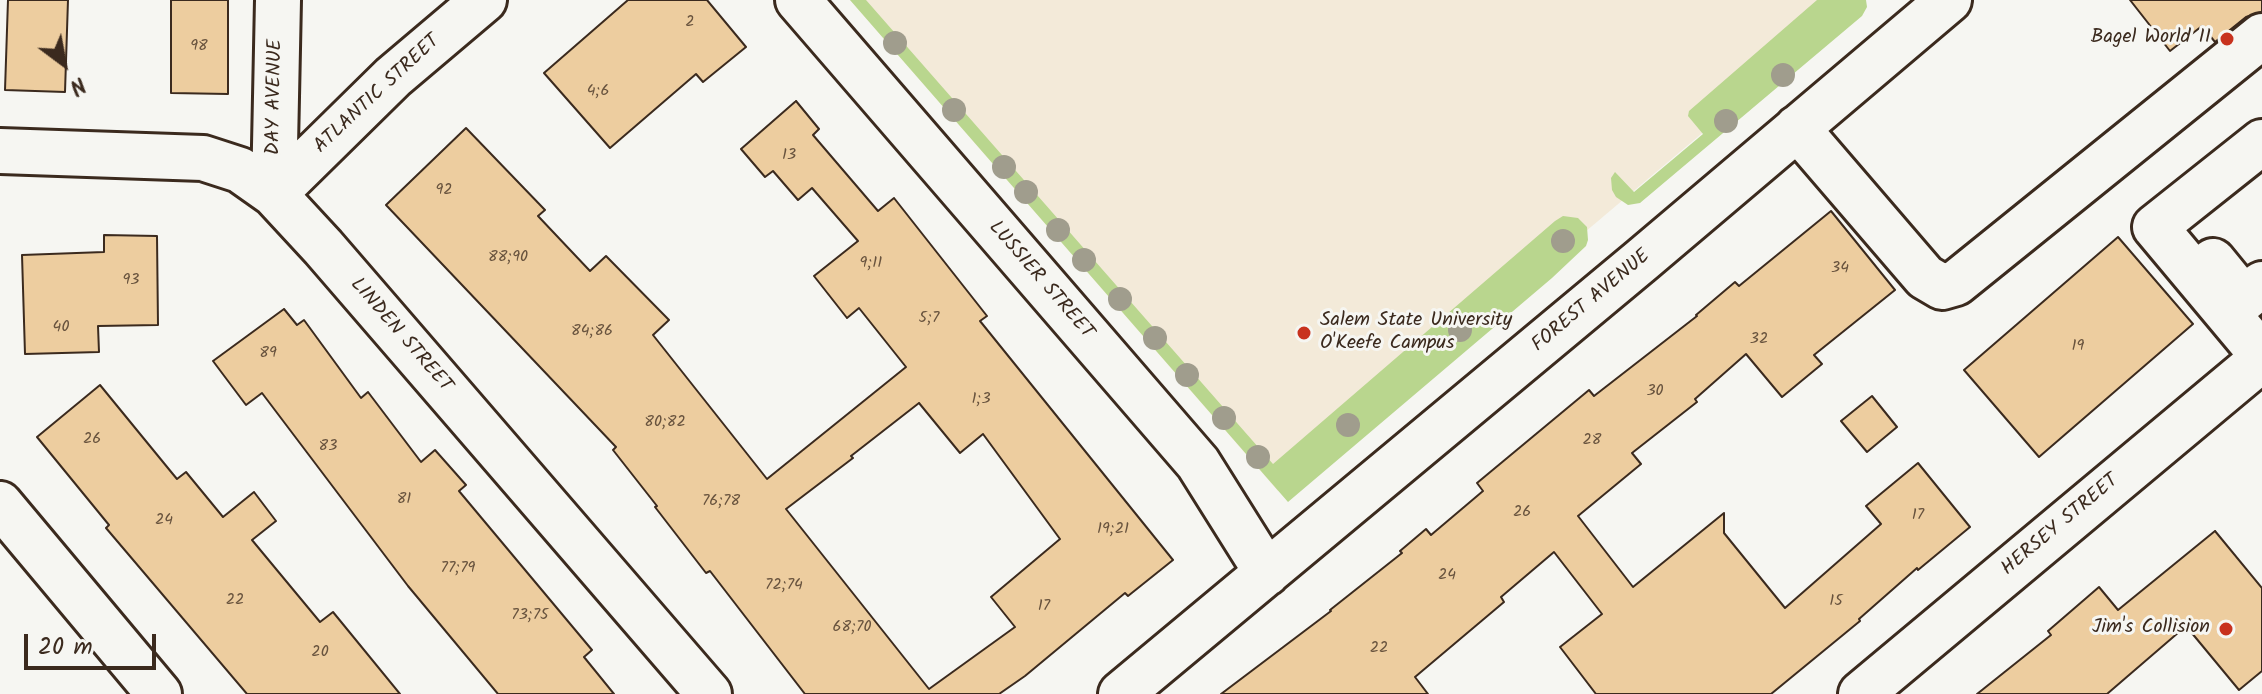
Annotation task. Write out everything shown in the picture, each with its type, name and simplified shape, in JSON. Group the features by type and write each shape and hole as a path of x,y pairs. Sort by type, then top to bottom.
{"street":[{"name":"DAY AVENUE","path":"274,194 278,0"},
{"name":"ATLANTIC STREET","path":"274,194 393,77 484,0"},
{"name":"LUSSIER STREET","path":"798,0 1198,463 1267,573"},
{"name":"FOREST AVENUE","path":"1121,694 1949,0"},
{"path":"1797,128 1925,277 1942,287 1956,283 2262,36"},
{"path":"2262,142 2155,227 2262,357"},
{"name":"LINDEN STREET","path":"0,151 203,158 240,170 274,194 709,694"},
{"path":"2173,213 2244,299 2262,284"},
{"name":"HERSEY STREET","path":"1861,694 2262,357"},
{"path":"0,504 159,694"}],"shaded area":[{"name":"Salem State University O'Keefe Campus","path":"850,0 1860,0 1278,491"}],"green space":[{"path":"850,0 866,0 1273,464 1555,221 1563,216 1578,218 1587,227 1588,240 1586,246 1552,278 1288,502"},
{"path":"1817,0 1866,0 1867,7 1862,16 1640,203 1628,205 1616,197 1611,178 1615,172 1634,192 1703,134 1688,116 1689,111"}],"building":[{"path":"8,0 68,0 65,92 5,90"},
{"path":"171,0 228,0 228,94 171,93"},
{"path":"628,0 707,0 746,47 703,82 696,74 610,148 544,73"},
{"name":"Bagel World II","path":"2130,0 2262,0 2262,12 2246,17 2215,42 2202,26 2170,51"},
{"path":"796,101 819,129 813,135 878,211 894,198 987,316 980,321 1173,560 1128,596 1125,593 999,694 805,694 710,571 706,573 655,507 613,450 616,447 386,205 466,128 545,210 538,216 590,271 606,256 669,320 653,335 767,479 906,367 859,308 847,318 814,276 858,241 812,188 798,200 773,171 765,177 741,149","holes":["919,403 960,453 983,434 1060,539 991,597 1015,627 929,689 786,509"]},
{"path":"1831,211 1895,290 1814,355 1822,364 1782,397 1746,354 1695,399 1697,402 1632,453 1641,464 1578,516 1633,587 1724,513 1724,533 1785,608 1881,524 1866,506 1918,463 1970,527 1917,568 1860,621 1771,694 1596,694 1560,647 1602,614 1554,552 1501,597 1504,602 1415,677 1428,694 1221,694 1331,611 1402,553 1400,551 1426,529 1431,535 1483,491 1477,483 1589,390 1594,396 1697,316 1735,282 1739,286"},
{"path":"104,235 157,236 158,325 98,326 99,352 25,354 22,255 104,252"},
{"path":"2118,237 2193,324 2039,457 1964,370"},
{"path":"284,309 297,325 304,320 361,398 368,392 421,462 435,450 466,485 459,491 592,650 584,657 614,694 498,694 408,586 262,393 246,405 213,361"},
{"path":"100,385 177,479 186,472 223,517 254,492 276,521 252,540 320,622 333,612 400,694 247,694 106,528 109,525 37,437"},
{"path":"1872,396 1897,427 1867,452 1841,421"},
{"path":"2215,531 2262,588 2262,671 2239,690 2186,626 2107,694 1977,694 2051,635 2048,631 2099,587 2118,610"}],"place":[{"name":"Bagel World II","path":"2227,39"},
{"name":"Salem State University O'Keefe Campus","path":"1304,333"},
{"name":"Jim's Collision","path":"2226,629"}]}
